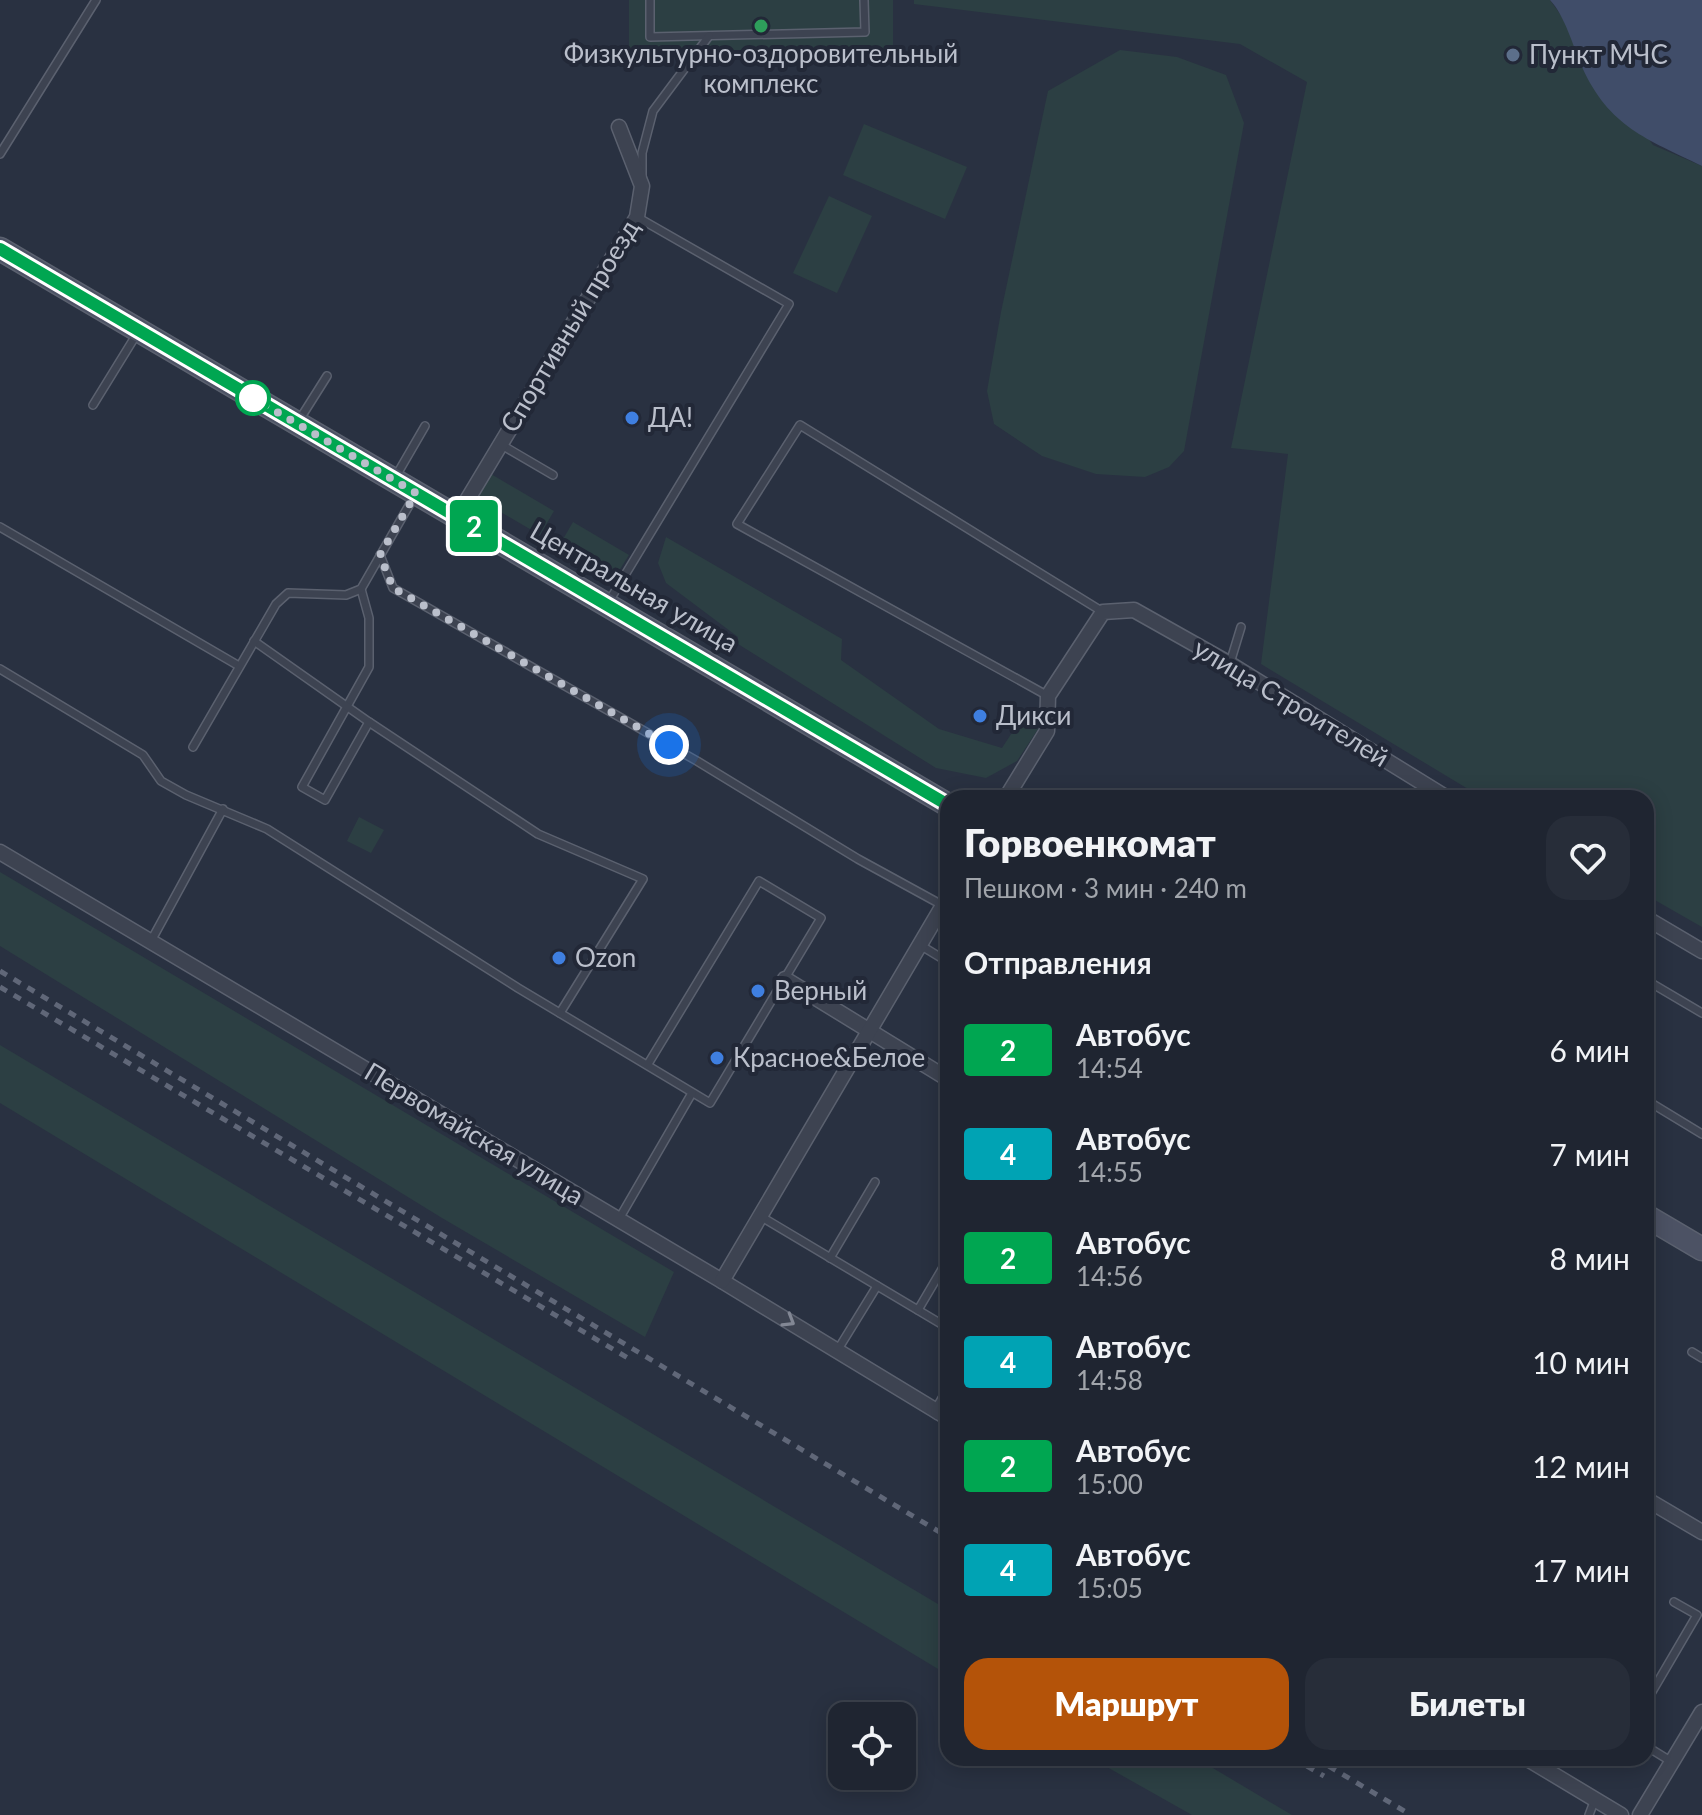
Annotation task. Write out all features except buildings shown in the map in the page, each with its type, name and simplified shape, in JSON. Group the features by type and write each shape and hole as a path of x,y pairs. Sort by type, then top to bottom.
{"main road":[{"name":"Центральная улица","path":"0,249 940,800"},
{"path":"1654,1221 1702,1249"}],"street":[{"name":"Спортивный проезд","path":"457,517 637,217 642,186 619,127"},
{"name":"улица Строителей","path":"1103,612 1134,610 1230,664 1434,790"},
{"path":"1011,790 1047,731 1048,696 1103,612"},
{"name":"Первомайская улица","path":"0,852 940,1413"},
{"path":"722,1281 940,912"},
{"path":"1654,923 1702,951"},
{"path":"785,979 940,1069"},
{"path":"1654,1504 1702,1532"},
{"path":"1640,1815 1702,1712"},
{"path":"1548,1766 1621,1815"}],"lane":[{"path":"0,154 96,0"},
{"path":"650,0 650,37 865,32 864,0"},
{"path":"642,186 642,153 653,111 709,36"},
{"path":"607,605 789,304 637,217"},
{"path":"93,405 139,329"},
{"path":"297,424 327,376"},
{"path":"1048,696 737,524 800,425 1103,612"},
{"path":"394,480 425,426"},
{"path":"500,444 553,475"},
{"path":"193,747 276,604 288,593 346,595 361,589 416,493"},
{"path":"0,527 239,666"},
{"path":"380,555 393,588 697,761 858,859 940,899"},
{"path":"361,589 369,618 369,667 302,787 325,800 369,722"},
{"path":"1230,664 1241,627"},
{"path":"254,641 538,834 643,879 560,1013"},
{"path":"0,669 143,755 161,781 186,795 267,829 518,988 710,1103 821,918 759,881 648,1064"},
{"path":"150,942 223,809"},
{"path":"920,945 940,957"},
{"path":"1654,985 1702,1013"},
{"path":"619,1220 692,1093"},
{"path":"1654,1105 1702,1134"},
{"path":"830,1258 875,1182"},
{"path":"760,1216 940,1323"},
{"path":"918,1310 940,1273"},
{"path":"837,1351 877,1286"},
{"path":"1692,1352 1702,1358"},
{"path":"1654,1688 1697,1615 1674,1602"},
{"path":"1654,1751 1672,1762"},
{"path":"1589,1815 1595,1799"}],"green space":[{"name":"Физкультурно-оздоровительный комплекс","path":"629,0 893,0 893,52 629,55"},
{"path":"914,0 1550,0 1653,145 1702,166 1702,927 1654,900 1654,790 1470,790 1261,664 1288,454 1231,448 1307,82 1240,44 914,4"},
{"path":"1120,50 1177,57 1226,75 1244,123 1184,451 1169,467 1145,477 1096,474 1042,456 994,424 987,391 1048,91"},
{"path":"864,124 967,167 945,219 843,175"},
{"path":"829,196 872,216 837,293 793,273"},
{"path":"491,474 554,511 540,535 480,500 480,493"},
{"path":"573,522 629,555 617,574 612,577 559,546"},
{"path":"666,537 842,639 841,660 939,729 1002,748 1023,716 1040,726 1017,761 986,778 936,768 738,644 738,637 666,583 658,563"},
{"path":"359,817 384,830 371,853 347,841"},
{"path":"0,872 674,1272 645,1337 442,1218 0,946"},
{"path":"0,1045 940,1605 940,1670 0,1103"},
{"path":"1105,1766 1209,1766 1292,1815 1192,1815"}],"water":[{"path":"1550,0 1702,0 1702,166 1647,139 1617,118 1604,104 1582,67 1564,23"}],"railway":[{"path":"0,971 940,1532"},
{"path":"0,987 633,1361"},
{"path":"1307,1766 1324,1776"},
{"path":"1328,1766 1411,1815"}],"bus line":[{"name":"2","path":"0,249 940,800"}],"place":[{"name":"Физкультурно-оздоровительный комплекс","path":"761,26"},
{"name":"Пункт МЧС","path":"1513,55"},
{"name":"ДА!","path":"632,418"},
{"name":"Дикси","path":"980,716"},
{"name":"Ozon","path":"559,958"},
{"name":"Верный","path":"758,991"},
{"name":"Красное&Белое","path":"717,1058"}],"route":[{"path":"253,398 416,493 380,555 393,588 669,745"}]}
